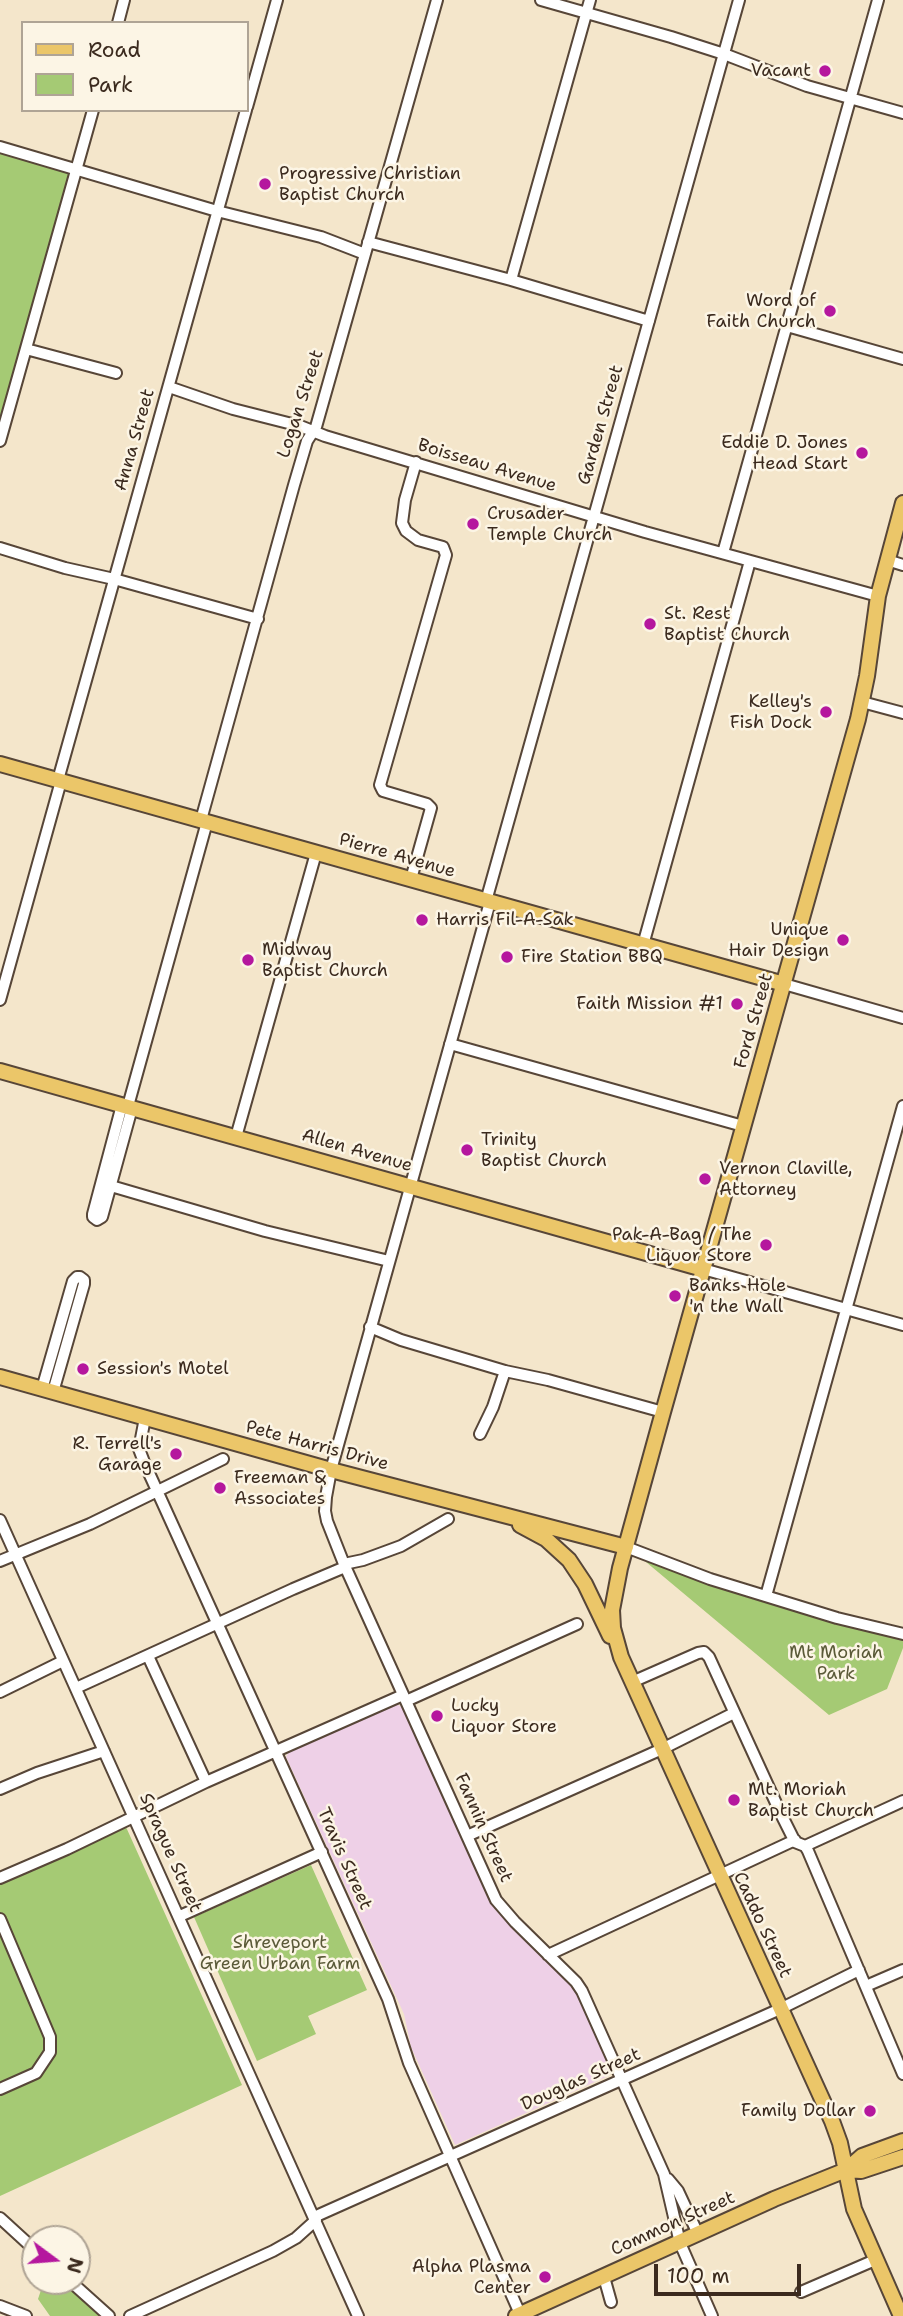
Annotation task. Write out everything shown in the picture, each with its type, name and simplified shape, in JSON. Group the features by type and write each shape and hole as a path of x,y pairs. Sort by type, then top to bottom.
{"main road":[{"name":"Ford Street","path":"626,1547 862,702 878,596 903,503"},
{"name":"Pierre Avenue","path":"0,764 785,984"},
{"name":"Allen Avenue","path":"0,1071 703,1269"},
{"name":"Pete Harris Drive","path":"0,1377 331,1470 626,1547"},
{"path":"504,1515 546,1539 569,1560 585,1584 621,1657"},
{"name":"Caddo Street","path":"626,1547 612,1609 613,1628 621,1657 832,2121 854,2209 901,2316"},
{"name":"Common Street","path":"519,2315 774,2199 846,2170 862,2156 903,2141"},
{"name":"Common Street","path":"846,2170 861,2171 903,2157"}],"street":[{"path":"119,21 124,0"},
{"name":"Anna Street","path":"248,102 277,0"},
{"name":"Logan Street","path":"127,1106 102,1217 94,1219 93,1214 127,1106 297,474 307,441 319,416 437,0"},
{"path":"541,0 724,54 785,79 903,113"},
{"path":"511,280 590,0"},
{"name":"Garden Street","path":"331,1470 739,0"},
{"path":"723,553 878,0"},
{"path":"0,441 92,112"},
{"name":"Anna Street","path":"0,1000 114,579 245,112"},
{"path":"0,147 217,211 511,280 649,321"},
{"path":"787,326 903,359"},
{"path":"26,349 116,373"},
{"name":"Boisseau Avenue","path":"169,387 209,402 878,596"},
{"path":"411,879 431,808 427,804 383,791 380,785 446,555 443,547 418,540 406,531 402,523 405,500 416,462"},
{"path":"0,548 258,619"},
{"path":"887,560 903,565"},
{"path":"643,945 750,561"},
{"path":"862,702 903,713"},
{"path":"236,1137 316,853"},
{"path":"785,984 903,1018"},
{"path":"450,1044 743,1126"},
{"path":"766,1596 903,1106"},
{"path":"111,1186 265,1231 389,1261"},
{"path":"703,1269 903,1325"},
{"path":"80,1277 84,1280 83,1284 48,1391 73,1281 80,1277"},
{"path":"370,1327 401,1340 505,1371 663,1412"},
{"path":"481,1434 505,1371"},
{"name":"Travis Street","path":"145,1418 139,1449 388,1999 409,2063 519,2315"},
{"path":"0,1561 56,1540 223,1459"},
{"name":"Fannin Street","path":"331,1470 326,1497 327,1521 404,1698 496,1900 576,1982 582,1992 664,2174 680,2243 712,2316"},
{"path":"76,1688 293,1588 401,1546 448,1519"},
{"name":"Sprague Street","path":"0,1520 358,2316"},
{"path":"626,1547 710,1579 846,1620 903,1634"},
{"path":"0,1878 206,1782 577,1624"},
{"path":"632,1682 698,1653 709,1657 734,1713 800,1843 859,1970 903,2074"},
{"path":"148,1656 206,1782"},
{"path":"0,1692 64,1661"},
{"path":"467,1836 662,1749 734,1713"},
{"path":"0,1789 37,1773 104,1751"},
{"path":"548,1955 719,1877 903,1801"},
{"path":"180,1916 322,1852"},
{"path":"0,1919 50,2037 50,2052 36,2073 0,2090"},
{"name":"Douglas Street","path":"130,2316 273,2251 296,2238 315,2218 780,2009 859,1970"},
{"path":"866,1986 903,1970"},
{"name":"Fannin Street","path":"664,2174 678,2191 698,2234"},
{"path":"0,2218 21,2237"},
{"path":"802,2292 876,2260"},
{"path":"604,2277 611,2301"},
{"path":"85,2295 109,2316"},
{"path":"0,2306 26,2316"}],"shaded area":[{"path":"392,1705 404,1708 479,1876 499,1912 576,1989 610,2070 608,2076 455,2145 411,2047 404,2014 286,1757 289,1751"}],"green space":[{"path":"0,147 77,169 0,442"},
{"name":"Mt Moriah Park","path":"653,1557 903,1634 903,1648 887,1689 829,1715 646,1562"},
{"path":"126,1827 242,2085 0,2196 0,1884"},
{"name":"Shreveport Green Urban Farm","path":"311,1865 367,1990 308,2016 316,2034 257,2061 194,1917"},
{"path":"39,2295 85,2295 109,2316 50,2316 38,2299"}],"place":[{"name":"Vacant","path":"825,71"},
{"name":"Progressive Christian Baptist Church","path":"265,184"},
{"name":"Word of Faith Church","path":"830,311"},
{"name":"Eddie D. Jones Head Start","path":"862,453"},
{"name":"Crusader Temple Church","path":"473,524"},
{"name":"St. Rest Baptist Church","path":"650,624"},
{"name":"Kelley's Fish Dock","path":"826,712"},
{"name":"Harris Fil-A-Sak","path":"422,920"},
{"name":"Unique Hair Design","path":"843,940"},
{"name":"Fire Station BBQ","path":"507,957"},
{"name":"Midway Baptist Church","path":"248,960"},
{"name":"Faith Mission #1","path":"737,1004"},
{"name":"Trinity Baptist Church","path":"467,1150"},
{"name":"Vernon Claville, Attorney","path":"705,1179"},
{"name":"Pak-A-Bag / The Liquor Store","path":"766,1245"},
{"name":"Banks Hole 'n the Wall","path":"675,1296"},
{"name":"Session's Motel","path":"83,1369"},
{"name":"R. Terrell's Garage","path":"176,1454"},
{"name":"Freeman & Associates","path":"220,1488"},
{"name":"Lucky Liquor Store","path":"437,1716"},
{"name":"Mt. Moriah Baptist Church","path":"734,1800"},
{"name":"Family Dollar","path":"870,2111"},
{"name":"Alpha Plasma Center","path":"545,2277"}]}
